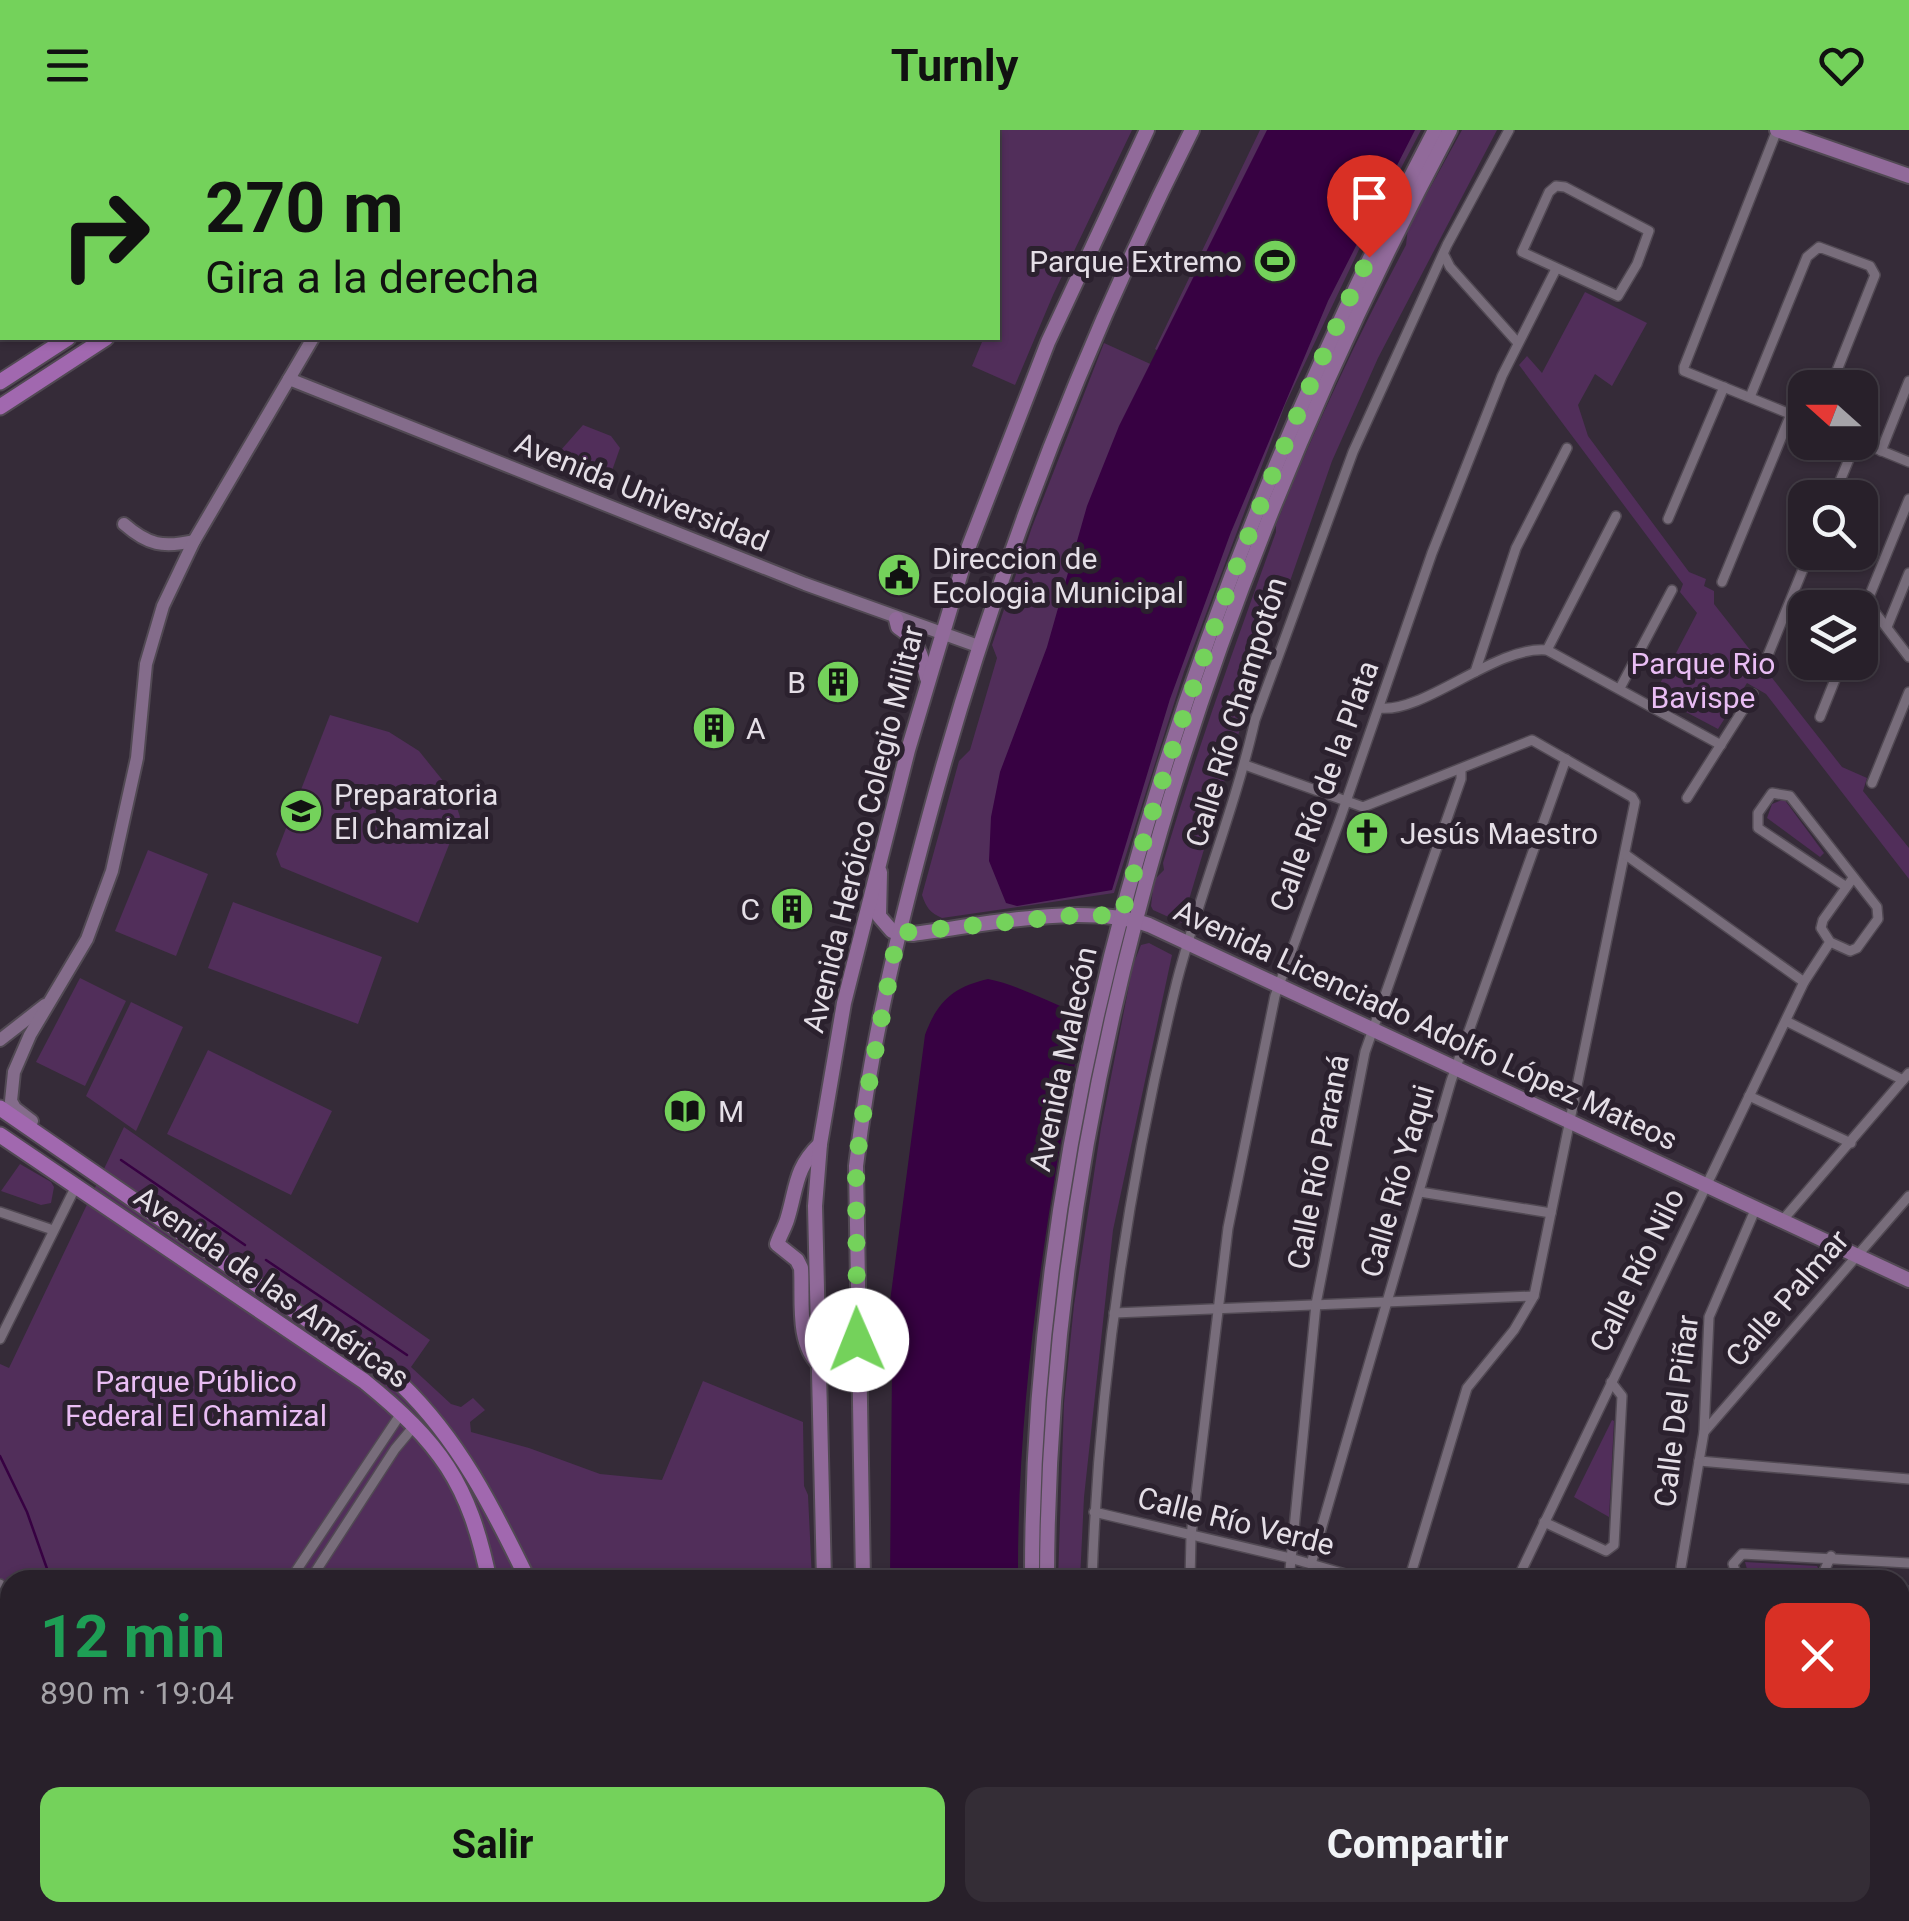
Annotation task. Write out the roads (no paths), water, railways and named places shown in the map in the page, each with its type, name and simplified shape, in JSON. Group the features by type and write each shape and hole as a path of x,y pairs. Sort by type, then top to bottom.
{"highway":[{"path":"0,382 65,340"},
{"path":"0,407 103,340"},
{"name":"Avenida de las Américas","path":"0,1108 401,1384 433,1414 476,1477 523,1570"},
{"name":"Avenida de las Américas","path":"0,1135 364,1381 416,1424 446,1462 462,1491 487,1570"},
{"path":"77,1184 84,1180 94,1182 142,1214 184,1235"}],"main road":[{"name":"Avenida Heróico Colegio Militar","path":"824,1570 815,1206 820,1144 844,1004 878,861 940,635 969,546 1027,392 1147,130"},
{"name":"Avenida Heróico Colegio Militar","path":"863,1570 856,1166 898,933 978,646 1018,527 1071,390 1192,130"},
{"name":"Avenida Malecón","path":"1032,1570 1033,1474 1070,1148 1190,691 1274,466 1342,312 1435,130"},
{"name":"Avenida Malecón","path":"1047,1570 1056,1381 1074,1221 1129,919 1271,513 1345,337 1450,130"},
{"path":"1777,130 1909,176"},
{"path":"87,1167 78,1154 15,1108 10,1094 21,1054 87,939 112,870 137,758 146,664 163,606 194,540 312,340"},
{"name":"Avenida Universidad","path":"289,379 896,619 978,646"},
{"path":"124,524 152,544 194,540"},
{"path":"896,619 898,627 918,648 928,679"},
{"path":"878,861 882,883 880,916 887,928 898,933"},
{"name":"Avenida Licenciado Adolfo López Mateos","path":"898,933 1087,914 1129,919 1189,943 1909,1280"},
{"path":"0,1040 51,1002"},
{"path":"819,1364 805,1341 799,1263 777,1244 799,1170 820,1144"}],"street":[{"name":"Calle Río Champotón","path":"1092,1570 1094,1512 1126,1216 1178,979 1262,701 1353,452 1444,255 1508,130"},
{"path":"1777,130 1684,367 1691,374 1788,413"},
{"path":"1556,186 1565,187 1649,231 1637,264 1618,296 1556,269 1522,252 1549,192 1556,186"},
{"path":"1750,397 1807,257 1819,247 1870,266 1874,280 1837,370"},
{"path":"1444,255 1450,267 1518,343"},
{"name":"Calle Río de la Plata","path":"1190,1570 1228,1228 1278,985 1432,553 1518,343 1556,269"},
{"path":"1881,451 1909,381"},
{"path":"1668,520 1724,387"},
{"path":"1722,582 1788,421"},
{"path":"1475,672 1516,548 1567,448"},
{"path":"1878,450 1909,462"},
{"path":"1872,590 1909,500"},
{"path":"1547,650 1616,516"},
{"path":"1768,655 1803,570"},
{"path":"1886,627 1909,574"},
{"path":"1620,688 1672,590"},
{"path":"1878,616 1909,657"},
{"path":"1379,708 1410,702 1526,651 1547,650 1721,745"},
{"path":"1820,717 1835,680"},
{"path":"1872,783 1909,692"},
{"path":"1688,798 1753,694"},
{"path":"1245,766 1363,807 1532,740 1635,802 1534,1296 1514,1330 1467,1388 1412,1570"},
{"name":"Calle Río Yaqui","path":"1310,1564 1456,1069 1566,759"},
{"name":"Calle Río Paraná","path":"1289,1570 1316,1304 1371,1029 1461,768"},
{"path":"1850,882 1790,796 1772,793 1758,813 1759,830 1850,882 1878,907 1878,919 1857,948 1850,951 1830,942 1823,934 1822,920 1850,882"},
{"path":"1626,855 1804,982"},
{"name":"Calle Río Nilo","path":"1522,1570 1804,982 1830,942"},
{"path":"1780,1222 1906,1077 1786,1022"},
{"path":"1749,1096 1851,1143"},
{"path":"0,1339 77,1184"},
{"path":"1420,1192 1552,1213"},
{"name":"Calle Palmar","path":"1704,1432 1909,1196"},
{"name":"Calle Del Piñar","path":"1681,1567 1704,1432 1709,1317 1756,1210"},
{"path":"0,1212 53,1230"},
{"path":"1114,1313 1534,1296"},
{"path":"1544,1522 1606,1550 1614,1545 1622,1396 1611,1382"},
{"path":"297,1570 402,1412"},
{"path":"316,1570 395,1449 416,1424"},
{"path":"1699,1461 1909,1479"},
{"name":"Calle Río Verde","path":"1094,1512 1331,1570"},
{"path":"1734,1570 1735,1559 1742,1554 1909,1563"},
{"path":"1825,1570 1831,1556"}],"waterway":[{"path":"121,1160 245,1245"},
{"path":"266,1260 407,1355"},
{"path":"0,1456 27,1512 47,1570"}],"place":[{"name":"Parque Extremo","path":"1275,261"},
{"name":"Direccion de Ecologia Municipal","path":"899,575"},
{"name":"B","path":"838,682"},
{"name":"A","path":"714,728"},
{"name":"Preparatoria El Chamizal","path":"301,811"},
{"name":"Jesús Maestro","path":"1367,833"},
{"name":"C","path":"792,909"},
{"name":"M","path":"685,1111"}],"park label":[{"name":"Parque Rio Bavispe","path":"1703,680"},
{"name":"Parque Público Federal El Chamizal","path":"196,1398"}]}
